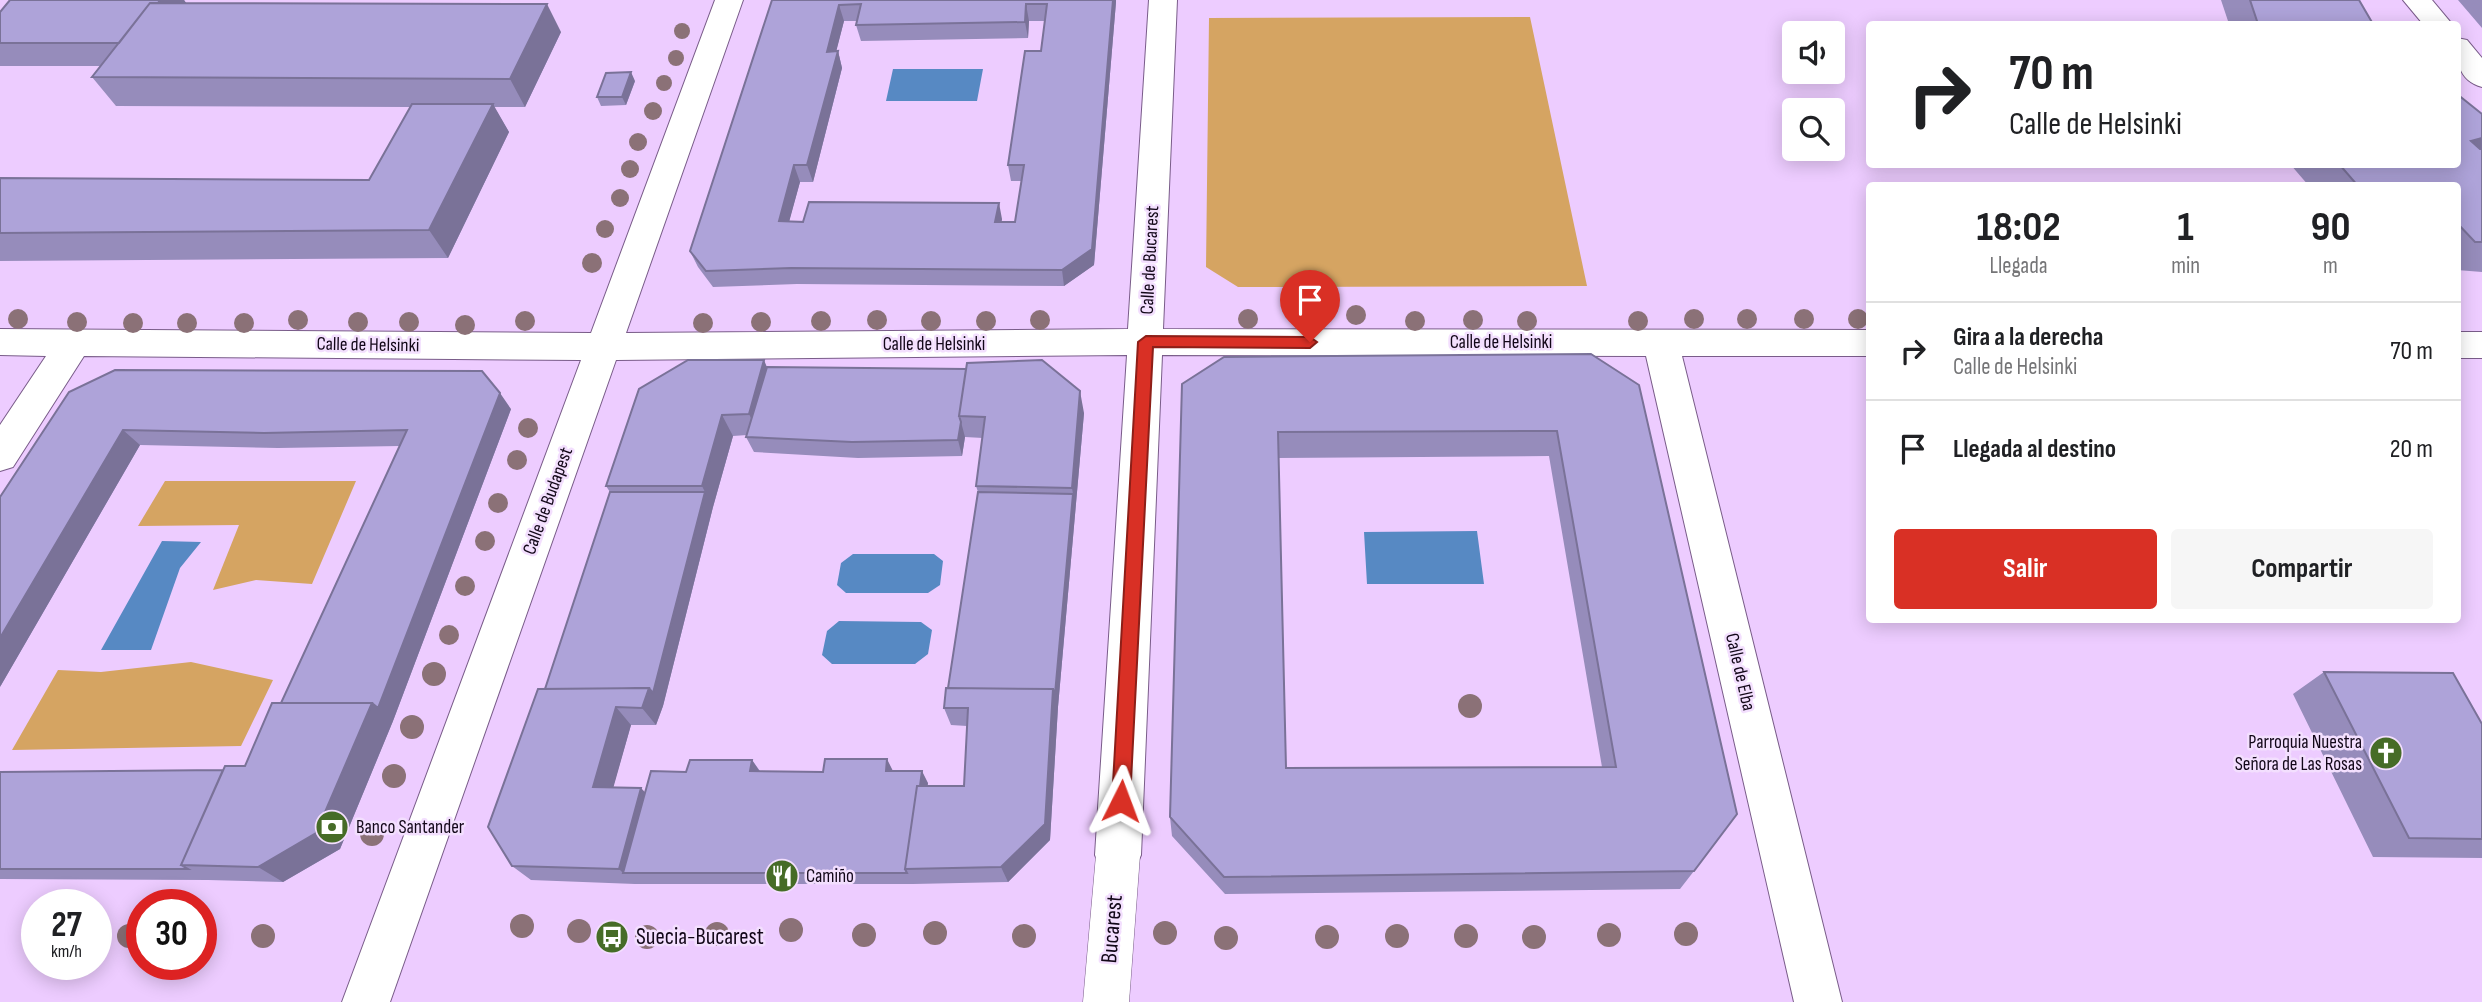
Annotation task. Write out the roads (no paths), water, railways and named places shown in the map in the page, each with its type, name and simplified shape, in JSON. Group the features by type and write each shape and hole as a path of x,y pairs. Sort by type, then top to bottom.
{"street":[{"name":"Calle de Budapest","path":"366,1002 729,0"},
{"name":"Calle de Bucarest","path":"1118,855 1163,0"},
{"path":"2417,0 2435,21"},
{"path":"2461,52 2482,77"},
{"path":"0,456 75,341"},
{"name":"Calle de Helsinki","path":"0,342 603,347 1146,342 1866,343"},
{"name":"Calle de Elba","path":"1661,343 1818,1002"},
{"path":"2461,345 2482,345"},
{"name":"Bucarest","path":"1106,1002 1118,855"}],"water":[{"path":"893,69 983,69 977,101 886,101"},
{"path":"1477,531 1484,584 1367,584 1364,532"},
{"path":"162,541 201,542 180,568 151,650 101,650"},
{"path":"853,554 934,554 943,561 940,585 928,593 846,593 837,585 841,563"},
{"path":"839,621 921,622 932,630 928,654 915,664 832,664 822,655 827,631"}],"place":[{"name":"Parroquia Nuestra Señora de Las Rosas","path":"2386,753"},
{"name":"Banco Santander","path":"332,827"},
{"name":"Camiño","path":"782,876"},
{"name":"Suecia-Bucarest","path":"612,937"}]}
